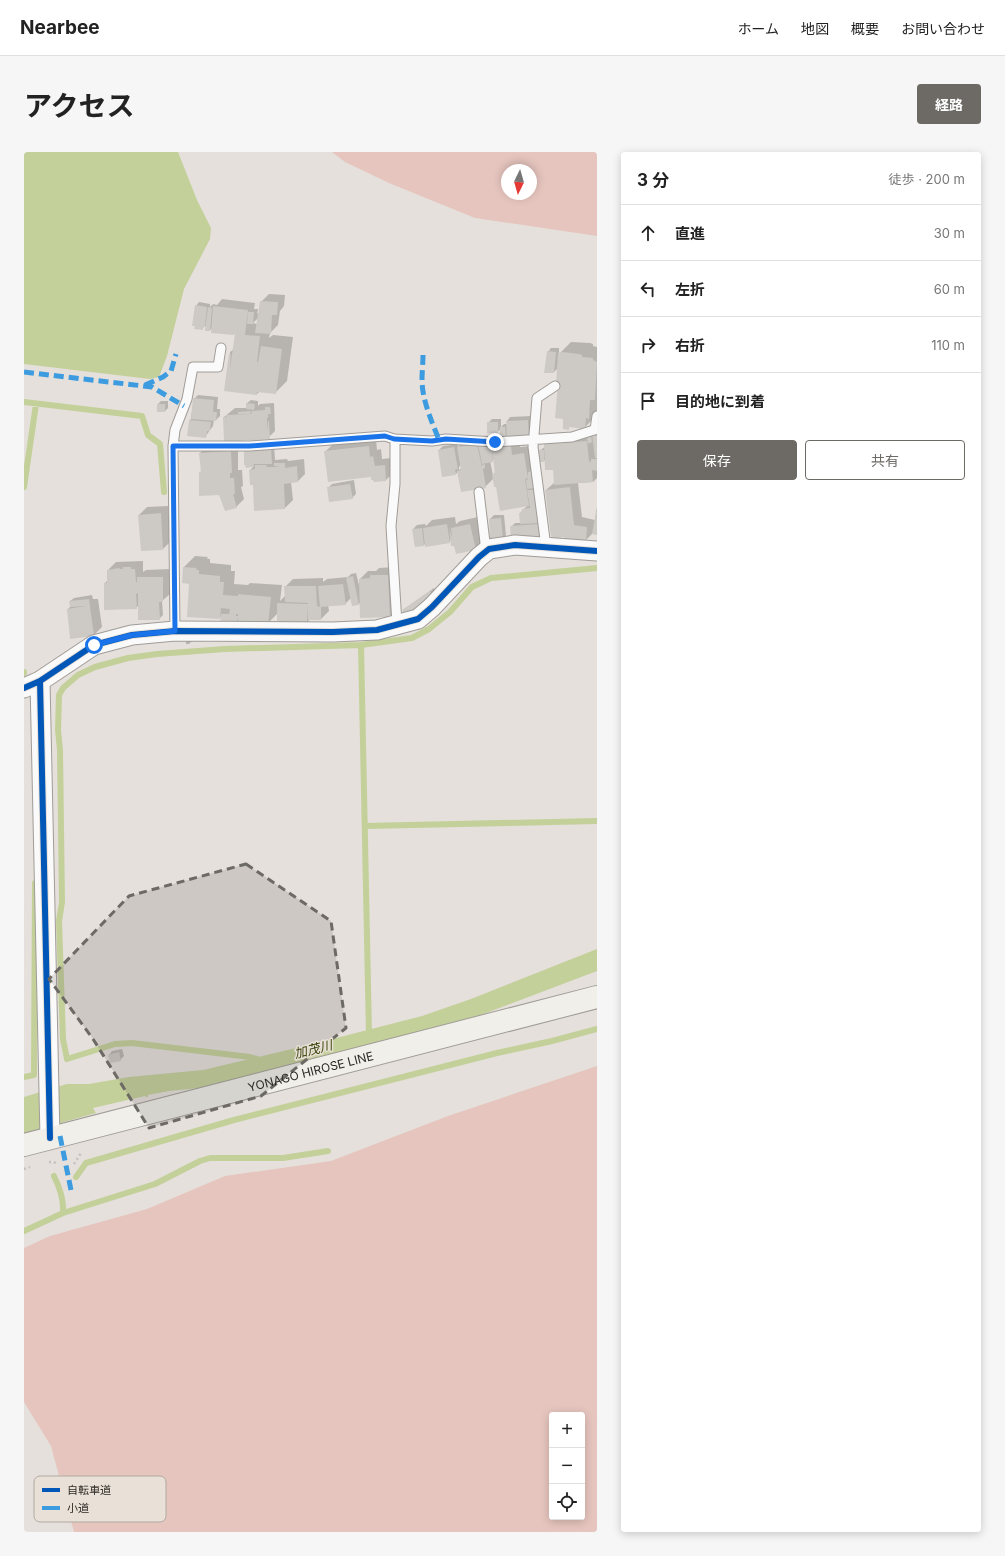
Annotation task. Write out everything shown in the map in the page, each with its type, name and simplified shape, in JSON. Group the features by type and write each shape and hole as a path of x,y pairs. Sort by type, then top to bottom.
{"main road":[{"name":"YONAGO HIROSE LINE","path":"24,1145 597,998"}],"street":[{"path":"50,1138 32,684 94,645 132,635 175,631 333,632 377,630 418,619 432,607 479,557 489,549 515,545 597,551"}],"lane":[{"path":"175,631 174,430 187,399 193,367 218,367 221,348"},
{"path":"546,547 533,447 538,398 555,386"},
{"path":"173,446 250,446 385,436 395,439 495,442 534,440 572,437 596,430 597,416"},
{"path":"395,439 395,484 391,526 397,624"},
{"path":"479,492 486,551"}],"highlighted area":[{"path":"246,864 331,921 346,1028 261,1096 149,1128 93,1039 49,979 129,896"}],"shaded area":[{"path":"332,152 597,152 597,236 475,218 389,183 345,162"},
{"path":"597,1066 597,1532 74,1532 71,1522 166,1522 166,1476 59,1476 51,1446 24,1402 24,1248 50,1236 147,1209 225,1176 331,1161 448,1116"}],"water":[{"path":"24,152 178,152 197,200 211,228 210,239 184,289 167,356 159,377 150,379 24,364"},
{"name":"加茂川","path":"597,949 597,971 478,1016 209,1087 169,1091 148,1095 148,1097 145,1096 93,1108 96,1113 24,1133 24,1097 67,1084 89,1084 129,1077 203,1070 422,1016 471,999"}],"building":[{"path":"260,301 278,302 277,315 272,315 271,334 255,333"},
{"path":"195,305 207,307 205,327 203,327 203,330 194,329 195,326 192,326"},
{"path":"213,306 248,310 245,335 260,336 257,362 261,346 282,349 276,394 257,392 257,395 224,391 229,354 231,354 230,369 235,333 234,335 211,333"},
{"path":"208,307 212,308 210,331 205,331"},
{"path":"248,312 254,312 253,324 247,324"},
{"path":"547,351 556,352 554,373 544,373"},
{"path":"563,352 593,358 593,360 597,362 595,400 590,400 589,419 586,418 585,429 569,427 569,430 563,429 563,419 555,418 558,384 556,384 558,353"},
{"path":"193,398 214,400 213,412 217,412 216,421 191,419"},
{"path":"246,403 255,404 254,410 246,409"},
{"path":"157,404 165,404 165,412 157,412"},
{"path":"265,407 270,407 271,414 268,414 267,418 267,431 269,421 270,439 224,441 223,417 226,417 227,430 226,415 251,414 252,411 265,410"},
{"path":"251,411 250,414 238,414 238,412"},
{"path":"189,420 211,422 210,431 207,431 206,438 187,436"},
{"path":"528,420 529,436 507,438 506,421"},
{"path":"487,422 498,422 498,433 487,433"},
{"path":"500,427 505,427 506,438 500,438"},
{"path":"592,434 597,434 597,458 595,458"},
{"path":"591,435 592,442 588,444 587,438 581,439"},
{"path":"587,441 589,461 591,462 591,459 597,459 597,471 592,470 593,482 554,485 553,470 545,470 544,444"},
{"path":"477,444 482,467 482,465 485,464 485,468 483,469 486,488 461,492 457,471 461,470 457,447"},
{"path":"478,444 509,445 511,446 512,455 524,453 528,478 525,479 529,506 500,511 492,474 495,474 492,448 493,462 482,464"},
{"path":"369,446 370,457 373,456 375,466 385,465 386,481 374,482 371,480 371,477 328,482 324,451"},
{"path":"454,447 458,469 455,470 456,475 442,477 438,450"},
{"path":"271,448 272,464 254,464 253,467 246,468 244,465 244,450"},
{"path":"538,450 544,450 544,462 539,462"},
{"path":"231,451 232,473 230,473 230,478 234,478 235,494 233,494 237,508 225,511 219,495 199,496 199,472 201,472 199,453"},
{"path":"274,463 285,463 285,468 297,466 298,482 284,484 285,509 254,511 253,485 250,485 249,470 255,469 255,465 280,467 274,466"},
{"path":"532,471 535,488 527,489 526,480 528,479 528,472"},
{"path":"350,484 353,499 329,502 327,487"},
{"path":"570,487 574,525 587,527 586,542 564,539 564,537 553,539 552,536 551,537 545,490"},
{"path":"527,490 535,490 539,523 520,524 519,513 522,512 522,509 530,508"},
{"path":"597,512 597,535 592,534"},
{"path":"161,513 163,550 141,551 138,515"},
{"path":"501,518 503,540 490,541 489,519"},
{"path":"447,524 450,543 425,547 423,528"},
{"path":"470,524 476,550 456,554 454,546 451,546 449,527 452,538 451,528"},
{"path":"539,524 540,537 511,539 510,526"},
{"path":"422,528 424,546 415,547 412,529"},
{"path":"123,567 131,567 131,569 135,569 136,582 137,577 163,577 163,602 159,602 160,620 138,620 138,593 136,594 137,609 104,610 104,583 107,583 107,570 119,568 123,569"},
{"path":"183,567 197,568 196,570 199,570 199,574 220,576 220,582 224,582 223,595 238,596 238,594 271,597 268,625 238,622 238,616 237,623 220,626 221,614 229,614 230,609 221,608 220,619 187,617 189,584 182,583"},
{"path":"370,575 388,575 390,617 360,618 359,579 370,578"},
{"path":"353,576 359,605 352,606 346,578"},
{"path":"343,584 346,605 320,607 318,586"},
{"path":"284,586 316,586 317,606 321,607 321,620 308,620 308,603 285,602"},
{"path":"430,591 434,597 405,616 402,610"},
{"path":"89,599 94,636 70,639 67,609 86,606 70,607 69,601"},
{"path":"277,603 308,604 307,624 277,623"},
{"path":"119,1052 121,1061 110,1063 108,1055"}],"waterway":[{"path":"24,402 142,416 148,435 160,444 164,492"},
{"path":"24,487 36,404"},
{"path":"260,1060 250,1057 132,1043 115,1044 67,1059 63,1039 59,921 62,902 60,750 58,730 59,695 63,688 78,675 95,667 128,658 157,654 225,649 361,645 412,638 429,629 450,612 472,587 491,578 597,568"},
{"path":"361,645 369,1035"},
{"path":"365,826 597,821"},
{"path":"24,1077 34,1075 35,883"},
{"path":"76,1177 86,1163 234,1120 597,1029"},
{"path":"24,1231 63,1213 155,1184 200,1161 210,1158 283,1158 328,1151"},
{"path":"54,1176 61,1194 63,1213"}],"marked path":[{"path":"145,385 163,377 171,371 176,354"},
{"path":"423,355 422,388 428,411 439,440"},
{"path":"24,372 152,387 184,406"},
{"path":"60,1136 71,1190"}],"cycle path":[{"path":"24,688 40,681 94,645 132,635 175,631 333,632 377,630 418,619 432,607 479,557 489,549 515,545 597,551"},
{"path":"40,681 50,1138"}],"route":[{"path":"94,645 132,635 175,631 173,446 250,446 385,436 394,439 432,441 446,439 495,442"}]}
